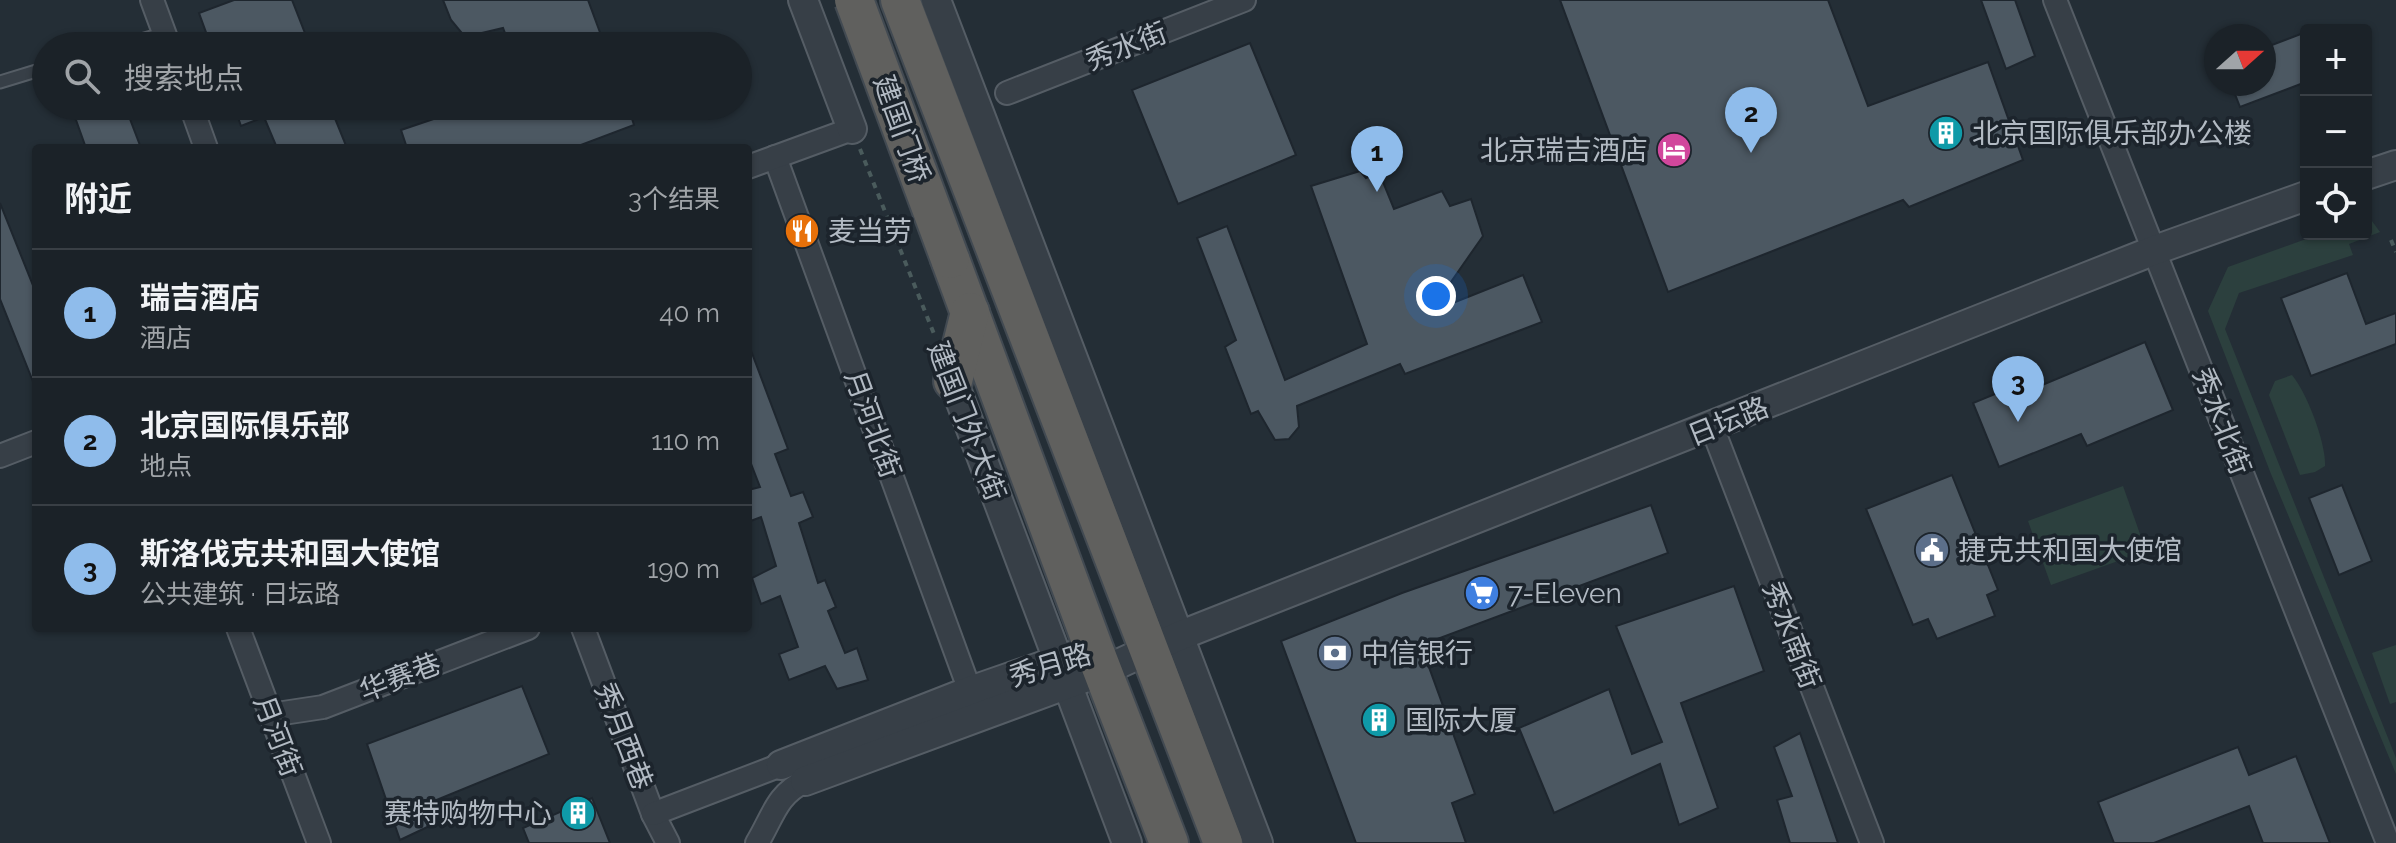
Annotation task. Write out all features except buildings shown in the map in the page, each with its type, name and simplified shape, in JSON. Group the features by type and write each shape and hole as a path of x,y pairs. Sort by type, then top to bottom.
{"highway":[{"name":"建国门桥","path":"854,0 950,259"},
{"name":"建国门桥","path":"900,0 989,239 1165,642"},
{"name":"建国门外大街","path":"950,259 970,312 1081,666 1169,843"},
{"path":"953,381 970,312"},
{"path":"1165,642 1223,843"}],"street":[{"path":"152,0 164,32"},
{"path":"752,166 852,129 803,0"},
{"path":"936,0 1165,642 1258,843"},
{"name":"秀水街","path":"1007,93 1244,0"},
{"name":"秀水北街","path":"2055,0 2388,843"},
{"path":"196,120 205,144"},
{"name":"月河北街","path":"775,157 970,691"},
{"path":"2372,173 2396,165"},
{"name":"日坛路","path":"1165,642 2155,250 2300,198"},
{"name":"建国门外大街","path":"953,381 1081,666 1127,843"},
{"name":"秀水南街","path":"1712,427 1872,843"},
{"path":"0,456 32,444"},
{"name":"月河街","path":"239,632 319,843"},
{"name":"华赛巷","path":"270,715 323,707 518,632"},
{"name":"秀月西巷","path":"585,632 653,814 668,843"},
{"name":"秀月路","path":"653,814 970,691 1081,666 1165,642"},
{"name":"秀月路","path":"805,781 1081,666"},
{"path":"757,843 780,801 790,789 805,781"}],"lane":[{"path":"0,82 32,72"}],"path":[{"name":"建国门外大街","path":"852,129 935,336"},
{"path":"2391,240 2396,252"}],"green space":[{"path":"2372,221 2380,232 2372,235"},
{"path":"2303,240 2359,240 2349,244 2353,255 2239,293 2225,329 2396,758 2396,774 2271,474 2208,311 2228,267"},
{"path":"2292,375 2314,419 2325,466 2300,475 2269,395 2275,381"},
{"path":"2123,486 2146,551 2051,585 2028,521"},
{"path":"2396,645 2396,702 2390,704 2372,653"}],"place":[{"name":"北京国际俱乐部办公楼","path":"1946,133"},
{"name":"北京瑞吉酒店","path":"1674,150"},
{"name":"北京国际俱乐部","path":"1751,153"},
{"name":"瑞吉酒店","path":"1377,192"},
{"name":"麦当劳","path":"802,231"},
{"name":"斯洛伐克共和国大使馆","path":"2018,422"},
{"name":"捷克共和国大使馆","path":"1932,550"},
{"name":"7-Eleven","path":"1482,593"},
{"name":"中信银行","path":"1335,653"},
{"name":"国际大厦","path":"1379,720"},
{"name":"赛特购物中心","path":"578,813"}]}
